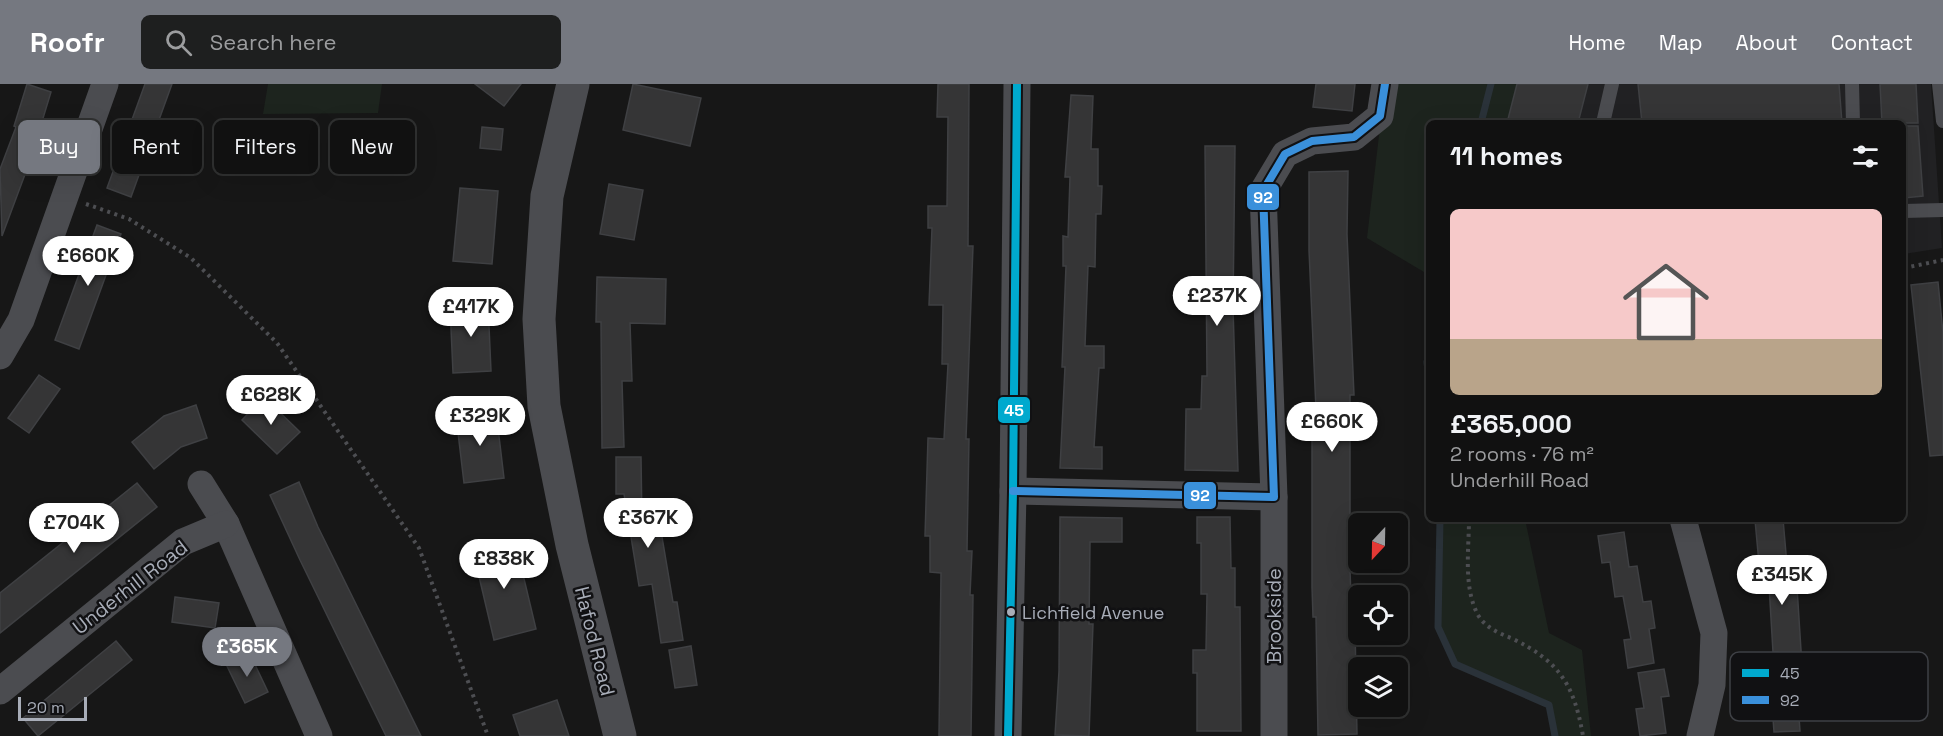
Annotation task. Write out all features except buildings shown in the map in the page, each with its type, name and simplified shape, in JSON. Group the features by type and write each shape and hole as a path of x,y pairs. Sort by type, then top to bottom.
{"street":[{"path":"0,356 21,320 105,84"},
{"name":"Hafod Road","path":"573,84 547,196 539,319 544,406 572,545 620,736"},
{"path":"1008,736 1017,84"},
{"name":"Brookside","path":"1274,736 1274,497 1263,191 1285,154 1312,141 1354,137 1380,116 1385,84"},
{"path":"201,484 226,524 319,736"},
{"path":"1013,491 1274,497"},
{"path":"1684,522 1714,633 1712,685 1700,736"},
{"name":"Underhill Road","path":"0,691 183,542 226,524"}],"lane":[{"path":"1604,120 1612,84"},
{"path":"1852,84 1853,120"},
{"path":"1940,84 1943,121"},
{"path":"1906,211 1943,210"}],"path":[{"path":"65,197 129,219 191,258 277,343 419,548 488,736"},
{"path":"1906,268 1943,260"},
{"path":"1468,522 1469,591 1478,615 1490,629 1532,649 1554,664 1568,684 1583,736"}],"shaded area":[{"path":"268,84 382,84 378,113 263,114"},
{"path":"1385,84 1517,84 1508,120 1426,120 1426,273 1367,238"},
{"path":"1517,84 1931,84 1942,248 1906,254 1906,120 1508,120"},
{"path":"1440,522 1526,522 1549,633 1582,650 1591,736 1555,736 1549,705 1455,664 1438,627"}],"waterway":[{"path":"1482,120 1491,84"},
{"path":"1440,522 1438,627 1455,664 1549,705 1555,736"}],"transit line":[{"name":"45","path":"1008,736 1017,84"},
{"name":"92","path":"1013,491 1274,497 1263,191 1285,154 1312,141 1354,137 1380,116 1385,84"}],"place":[{"name":"Lichfield Avenue","path":"1011,612"}]}
